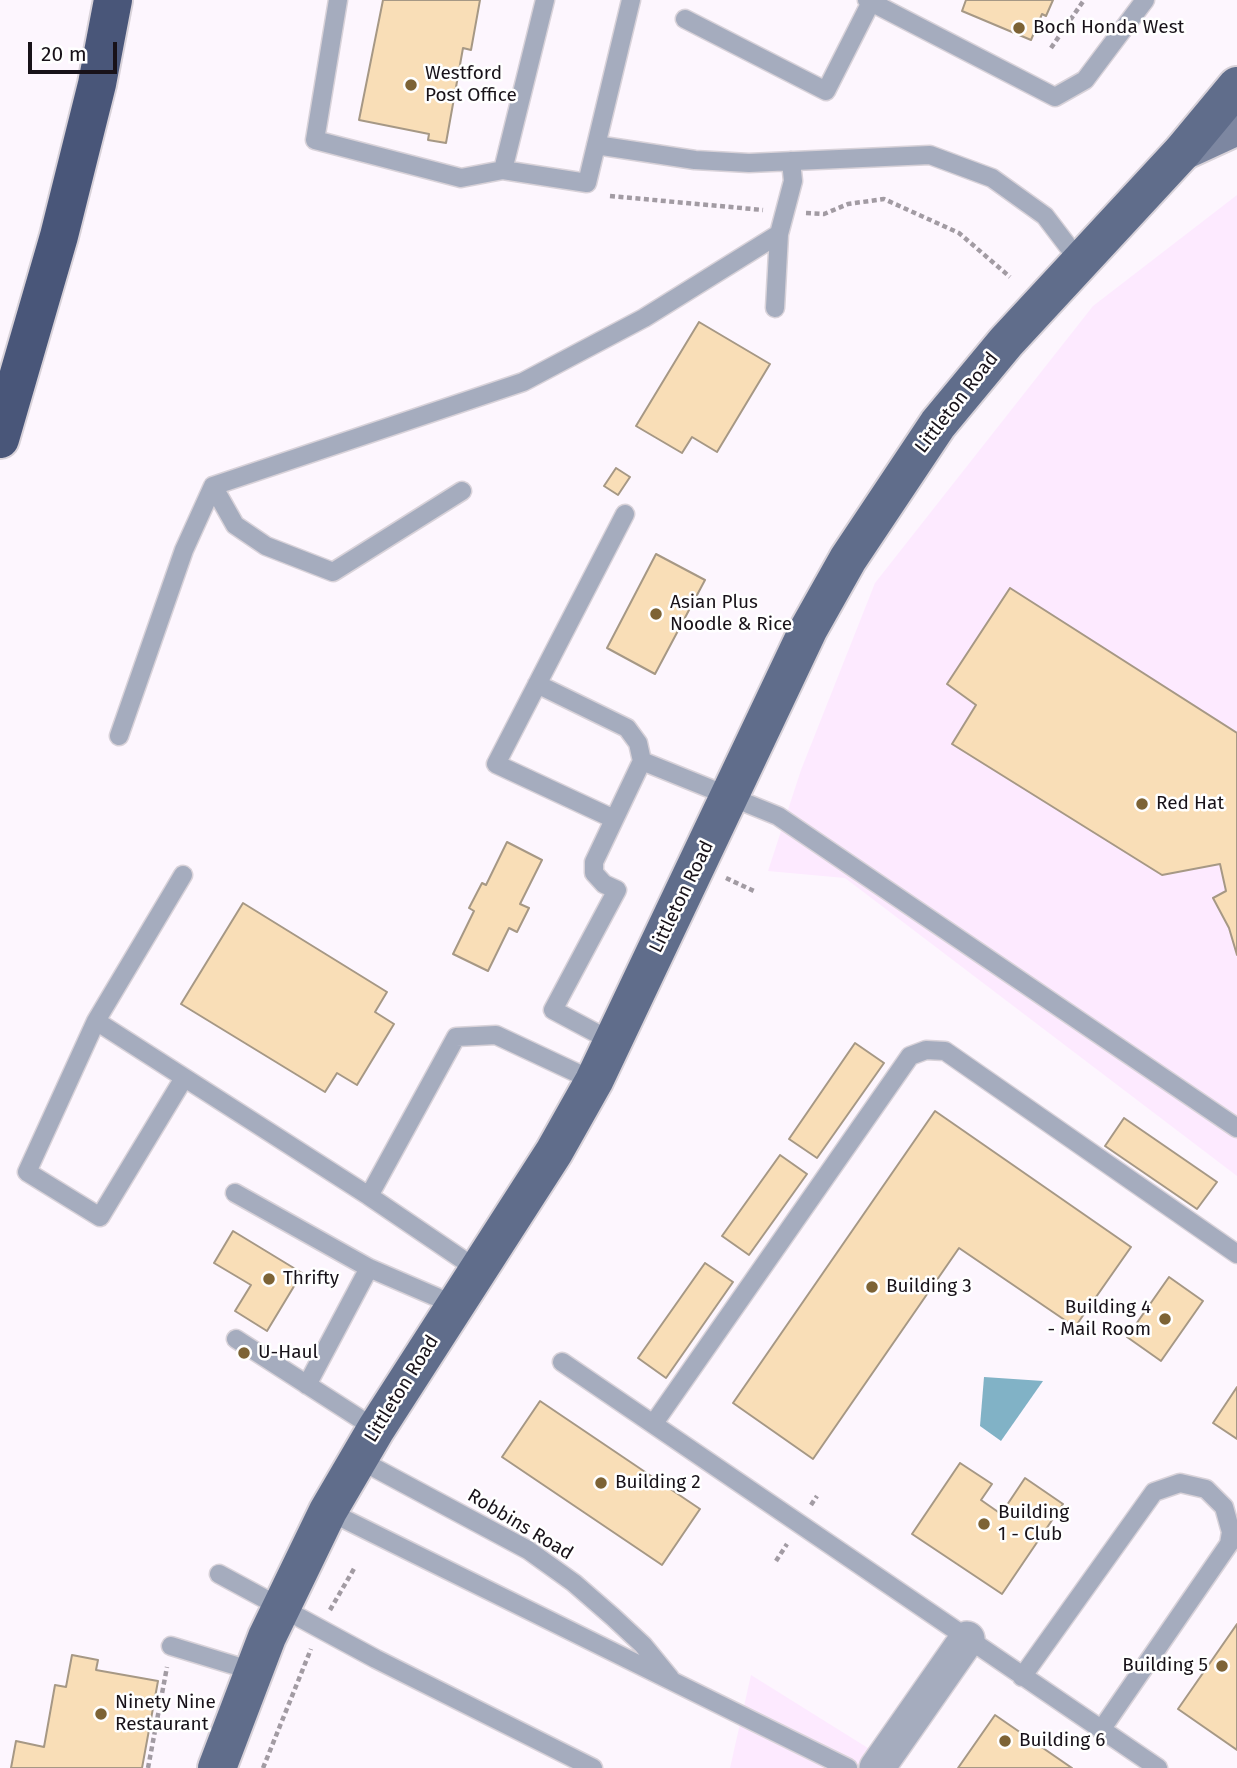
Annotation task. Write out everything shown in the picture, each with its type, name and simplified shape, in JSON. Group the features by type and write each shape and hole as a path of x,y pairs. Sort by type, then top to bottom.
{"highway":[{"path":"0,439 59,236 97,84 113,0"}],"main road":[{"name":"Littleton Road","path":"217,1768 280,1607 328,1511 367,1444 554,1152 594,1081 808,630 891,490 938,424 989,362 1183,150 1237,86"},
{"path":"1183,150 1237,126"}],"street":[{"path":"877,1768 967,1639"}],"lane":[{"path":"338,0 315,140 461,178 503,170 587,183 631,0"},
{"path":"503,170 545,0"},
{"path":"685,19 826,92 869,1 1055,97 1085,80 1144,0"},
{"path":"596,145 695,160 749,163 930,155 992,178 1045,216 1080,262"},
{"path":"775,307 779,234 793,181 791,161"},
{"path":"119,736 184,550 213,486 523,382 644,318 779,234"},
{"path":"213,486 235,525 266,546 333,572 462,491"},
{"path":"614,819 496,764 625,514"},
{"path":"537,684 627,728 638,743 642,761 594,862 594,873 604,884 617,890 553,1010 613,1042"},
{"path":"642,761 778,816 1237,1128"},
{"path":"183,875 96,1021 27,1172 100,1217 184,1078"},
{"path":"96,1021 369,1196 478,1270"},
{"path":"369,1196 456,1037 496,1035 594,1081"},
{"path":"654,1423 910,1056 926,1050 945,1051 1237,1254"},
{"path":"235,1193 369,1268 455,1305"},
{"path":"307,1385 369,1268"},
{"name":"Robbins Road","path":"236,1339 307,1385 367,1444 574,1583 633,1635 672,1681"},
{"path":"562,1362 1158,1768"},
{"path":"1022,1677 1154,1492 1180,1483 1206,1489 1224,1507 1231,1532 1229,1544 1101,1730"},
{"name":"Robbins Road","path":"328,1511 848,1768"},
{"path":"219,1574 593,1768"},
{"path":"171,1646 253,1671"}],"path":[{"path":"1051,48 1084,0"},
{"path":"610,196 824,214 848,204 884,199 959,233 1010,278"},
{"path":"776,1561 793,1535"},
{"path":"263,1768 320,1628 355,1567"},
{"path":"148,1768 171,1646"}],"shaded area":[{"path":"1237,195 1237,1176 845,878 768,871 801,770 875,583 1093,306"},
{"path":"751,1675 900,1768 730,1768"}],"water":[{"path":"984,1377 1043,1381 1001,1441 980,1426"}],"building":[{"name":"Westford Post Office","path":"383,0 480,0 471,50 463,48 446,143 428,140 429,134 359,120"},
{"name":"Boch Honda West","path":"966,0 1053,0 1046,16 1042,14 1031,40 962,11"},
{"path":"699,322 770,364 717,452 692,437 682,453 636,426"},
{"path":"616,468 630,477 618,495 604,486"},
{"name":"Asian Plus Noodle & Rice","path":"656,554 705,580 655,674 607,648"},
{"name":"Red Hat","path":"1010,588 1237,733 1237,955 1229,928 1213,898 1226,891 1220,864 1162,875 952,744 976,705 947,684"},
{"path":"507,842 542,860 520,904 529,908 517,932 509,928 488,971 453,954 474,911 469,908 482,883 486,885"},
{"path":"243,903 387,992 375,1012 394,1024 357,1085 337,1073 325,1092 181,1004"},
{"path":"855,1043 884,1063 817,1158 789,1139"},
{"name":"Building 3","path":"935,1111 1131,1247 1075,1327 959,1248 813,1459 733,1403"},
{"path":"1124,1118 1217,1182 1197,1209 1105,1146"},
{"path":"780,1155 807,1174 749,1255 722,1236"},
{"name":"Thrifty","path":"233,1231 302,1273 267,1331 235,1311 251,1285 214,1263"},
{"path":"705,1263 733,1282 666,1378 638,1358"},
{"name":"Building 4 - Mail Room","path":"1169,1277 1203,1301 1161,1361 1127,1337"},
{"path":"1237,1387 1237,1439 1213,1423"},
{"name":"Building 2","path":"540,1401 700,1509 662,1565 502,1457"},
{"name":"Building 1 - Club","path":"960,1463 992,1484 981,1500 1001,1514 1025,1478 1063,1504 1002,1594 912,1534"},
{"name":"Building 5","path":"1237,1624 1237,1750 1178,1709"},
{"name":"Ninety Nine Restaurant","path":"72,1655 98,1660 96,1670 158,1681 142,1768 11,1768 16,1741 44,1747 55,1685 66,1687"},
{"name":"Building 6","path":"995,1715 1072,1768 958,1768"}],"place":[{"name":"Boch Honda West","path":"1019,28"},
{"name":"Westford Post Office","path":"411,85"},
{"name":"Asian Plus Noodle & Rice","path":"656,614"},
{"name":"Red Hat","path":"1142,804"},
{"name":"Thrifty","path":"269,1279"},
{"name":"Building 3","path":"872,1287"},
{"name":"Building 4 - Mail Room","path":"1165,1319"},
{"name":"U-Haul","path":"244,1353"},
{"name":"Building 2","path":"601,1483"},
{"name":"Building 1 - Club","path":"984,1524"},
{"name":"Building 5","path":"1222,1666"},
{"name":"Ninety Nine Restaurant","path":"101,1714"},
{"name":"Building 6","path":"1005,1741"}]}
